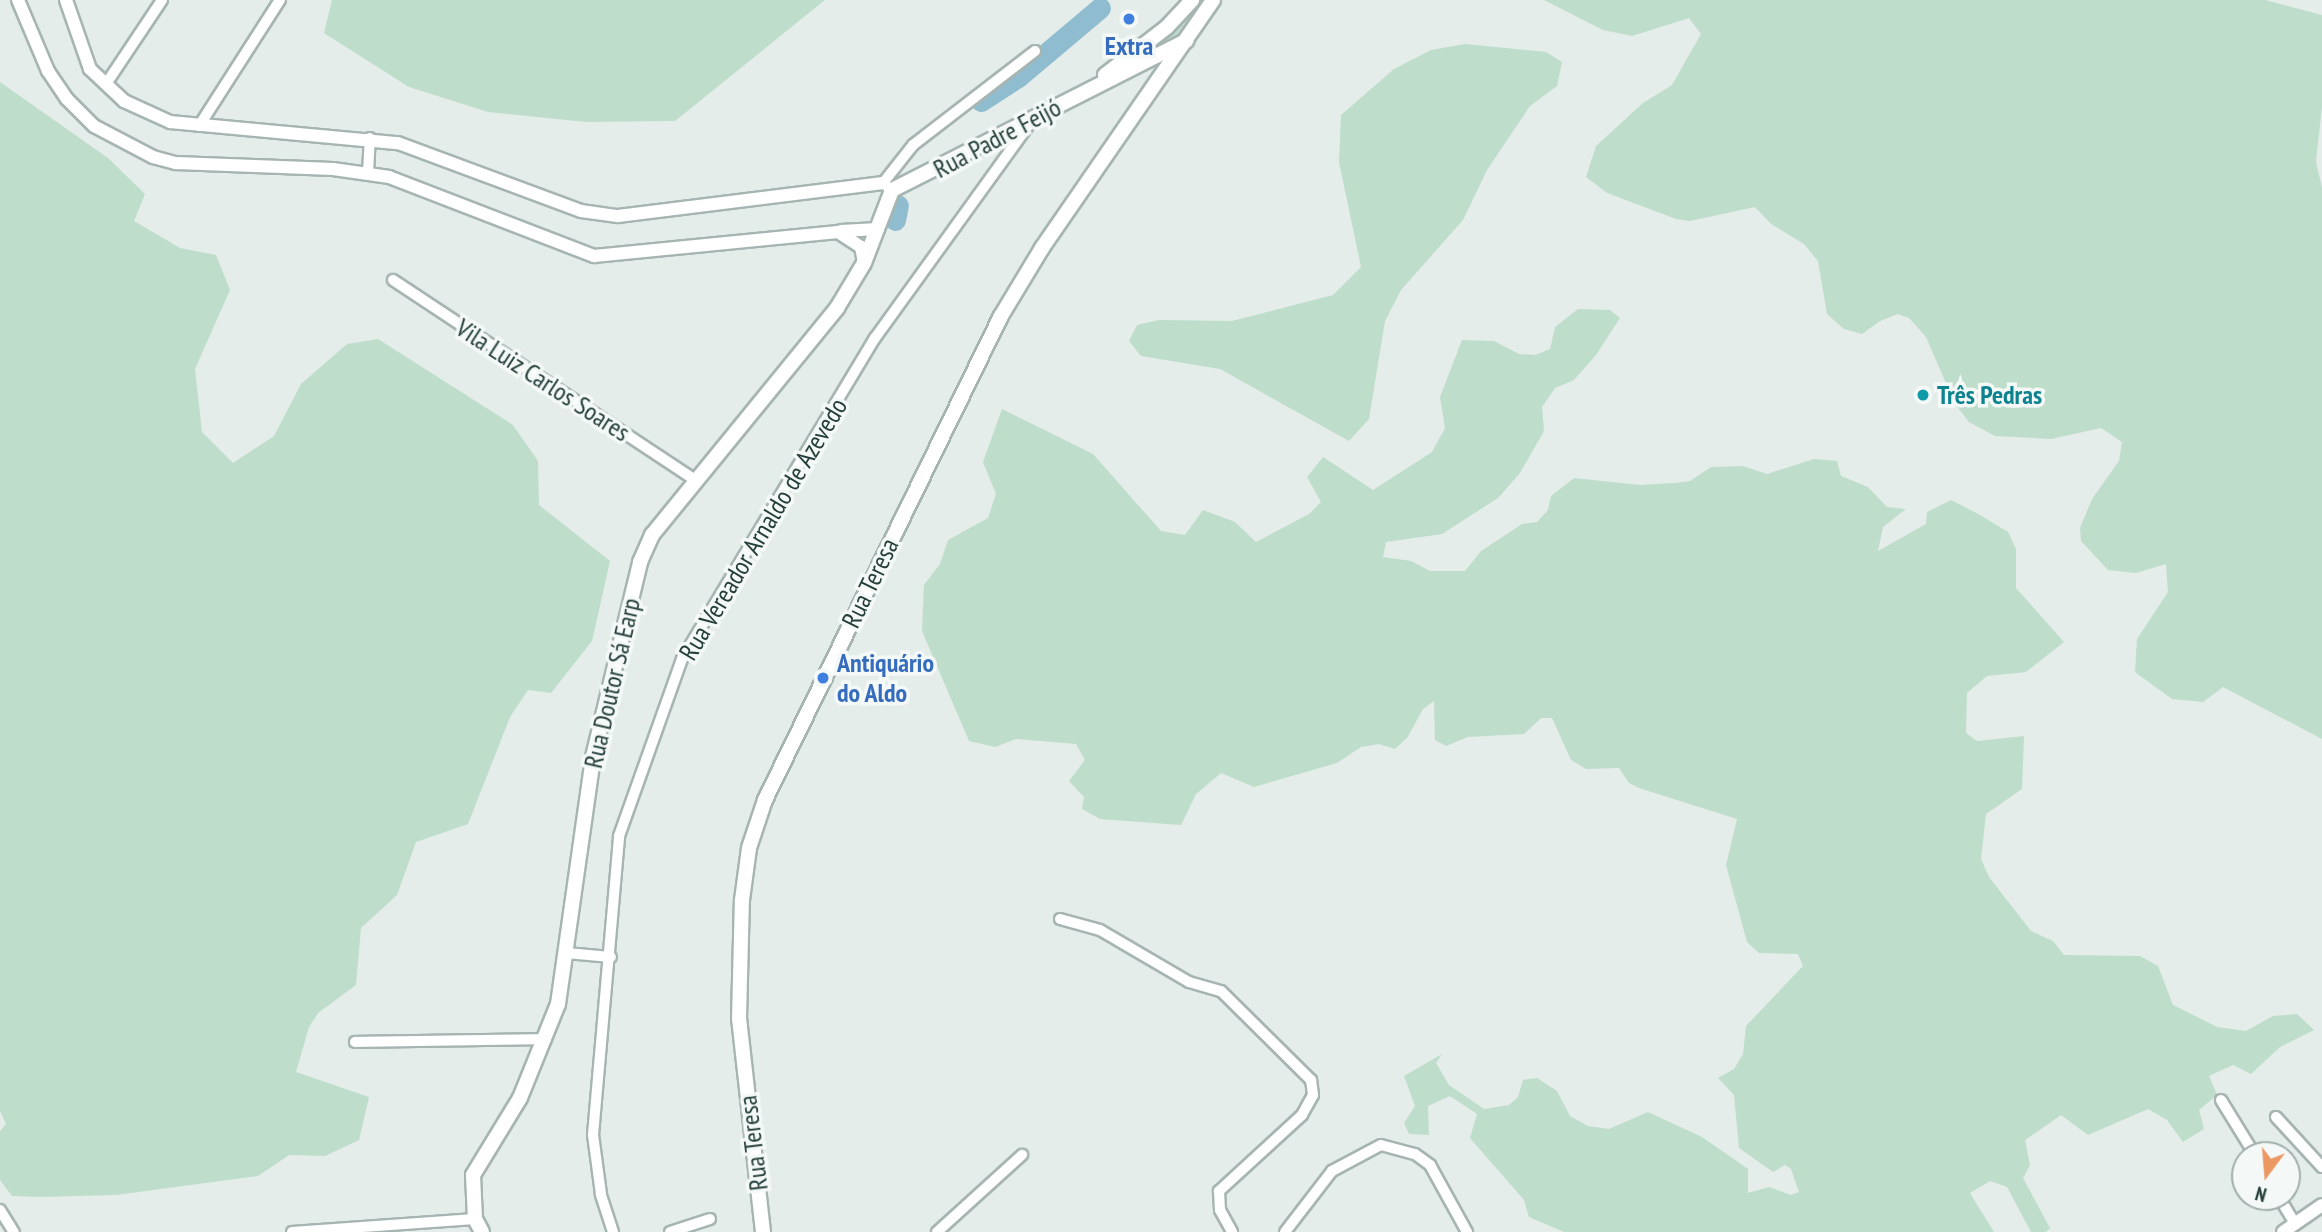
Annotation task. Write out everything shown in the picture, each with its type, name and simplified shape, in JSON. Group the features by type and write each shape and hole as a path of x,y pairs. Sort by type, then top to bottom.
{"main road":[{"path":"1183,13 1192,0"},
{"name":"Rua Teresa","path":"763,1232 739,1019 742,900 749,848 765,800 1001,316 1042,248 1213,0"},
{"path":"1183,13 1194,12 1197,22"},
{"name":"Rua Padre Feijó","path":"1099,82 1183,13"},
{"name":"Rua Padre Feijó","path":"887,187 1031,122 1099,82 1186,41"},
{"name":"Rua Doutor Sá Earp","path":"479,1226 473,1175 520,1098 546,1040 558,1004 593,757 640,562 652,535 694,479 821,329 864,262 878,229 887,187"}],"street":[{"path":"18,0 48,71 66,99 94,127 128,148 176,163 368,173 406,182 594,256 878,229"},
{"path":"66,0 90,69 142,113 199,126 370,138 433,154 581,211 618,216 887,187 934,127 1035,51"},
{"path":"106,84 162,0"},
{"path":"199,126 279,0"},
{"name":"Rua Vereador Arnaldo de Azevedo","path":"613,1232 601,1194 593,1135 611,957 619,836 682,659 875,338 1031,122"},
{"path":"368,173 370,138"},
{"path":"838,232 861,247 864,262"},
{"name":"Vila Luiz Carlos Soares","path":"393,280 694,479"},
{"path":"1060,919 1100,930 1189,982 1222,991 1311,1080 1312,1095 1302,1115 1219,1191 1220,1210 1232,1232"},
{"path":"566,953 611,957"},
{"path":"355,1042 546,1040"},
{"path":"2221,1100 2246,1141"},
{"path":"2276,1117 2322,1167"},
{"path":"1285,1232 1332,1171 1381,1145 1415,1154 1430,1165 1467,1232"},
{"path":"937,1232 1021,1155"},
{"path":"2283,1232 2322,1205"},
{"path":"0,1210 14,1232"},
{"path":"2287,1211 2295,1224"},
{"path":"670,1232 710,1219"},
{"path":"292,1232 479,1226"}],"green space":[{"path":"332,0 825,0 675,121 586,122 488,112 409,87 324,33"},
{"path":"1544,0 2265,0 2322,15 2322,106 2316,162 2322,188 2322,739 2223,687 2203,702 2172,699 2135,672 2137,639 2168,592 2166,564 2136,573 2108,570 2081,541 2080,528 2092,499 2119,461 2122,442 2101,428 2051,439 1995,436 1969,422 1955,404 1926,337 1909,318 1898,314 1880,321 1862,334 1844,329 1827,314 1818,261 1804,244 1771,224 1755,207 1690,221 1676,219 1607,193 1586,177 1596,146 1643,103 1672,85 1701,34 1689,18 1632,36 1603,30"},
{"path":"1190,14 1194,17 1177,40 1114,72"},
{"path":"1465,44 1546,52 1562,62 1557,86 1530,106 1487,170 1463,220 1401,290 1385,321 1369,419 1349,441 1220,369 1141,356 1129,341 1137,325 1159,320 1232,321 1333,295 1361,267 1339,162 1341,115 1394,69 1431,50"},
{"path":"0,82 108,158 145,194 134,221 180,248 216,255 230,290 195,369 202,432 233,463 274,436 301,384 347,344 378,339 513,425 538,461 539,505 610,561 592,641 551,693 528,690 510,717 468,824 416,842 397,895 361,928 356,985 318,1013 309,1027 296,1072 369,1097 359,1140 325,1156 289,1155 258,1176 116,1195 39,1197 12,1196 0,1180 0,1131 6,1124 0,1111"},
{"path":"1578,309 1610,310 1620,318 1596,355 1574,380 1555,388 1542,407 1544,431 1520,473 1498,498 1442,534 1386,542 1383,557 1411,561 1430,571 1465,571 1481,551 1522,524 1537,522 1548,510 1551,496 1574,478 1640,485 1675,483 1690,481 1711,467 1743,466 1767,474 1814,459 1837,461 1841,476 1868,487 1887,507 1906,509 1883,527 1878,551 1926,524 1927,512 1951,500 2008,532 2016,549 2016,588 2064,642 2026,672 1987,676 1967,693 1966,733 1977,741 2024,736 2022,789 1986,814 1981,859 1989,877 2031,931 2053,941 2064,955 2140,956 2158,966 2173,1005 2217,1027 2246,1031 2273,1016 2297,1014 2314,1030 2280,1047 2251,1074 2233,1065 2209,1076 2217,1095 2199,1110 2204,1129 2183,1142 2167,1120 2148,1109 2088,1135 2061,1115 2025,1140 2030,1165 2023,1178 2050,1228 2046,1232 2031,1232 2007,1187 1990,1181 1970,1193 1994,1232 1564,1232 1529,1217 1524,1200 1470,1138 1477,1114 1450,1096 1428,1106 1429,1135 1409,1134 1404,1123 1415,1106 1404,1076 1442,1054 1436,1063 1449,1085 1484,1109 1509,1105 1518,1097 1523,1080 1537,1078 1557,1091 1570,1116 1588,1126 1609,1129 1648,1112 1702,1137 1748,1169 1748,1193 1769,1187 1791,1195 1799,1192 1791,1169 1785,1165 1773,1172 1739,1148 1734,1095 1718,1078 1734,1069 1743,1054 1746,1026 1803,966 1798,954 1759,953 1747,942 1726,865 1737,819 1639,788 1629,783 1619,768 1586,769 1571,760 1552,718 1541,718 1524,734 1468,737 1446,746 1435,740 1434,701 1423,709 1407,738 1395,749 1379,744 1361,747 1337,763 1254,787 1221,773 1196,794 1181,825 1100,819 1082,809 1084,797 1069,781 1085,760 1076,744 1016,739 995,747 969,741 922,631 924,585 940,564 948,540 988,518 996,494 983,462 1002,409 1093,454 1161,531 1185,535 1203,510 1235,522 1256,542 1309,514 1321,502 1307,477 1323,457 1373,490 1432,452 1445,428 1440,397 1462,340 1494,341 1519,354 1535,355 1550,349 1555,327"}],"waterway":[{"path":"981,101 1018,77 1100,8"},
{"path":"895,220 898,205"}],"place":[{"name":"Extra","path":"1129,19"},
{"name":"Três Pedras","path":"1923,395"},
{"name":"Antiquário do Aldo","path":"823,678"}]}
